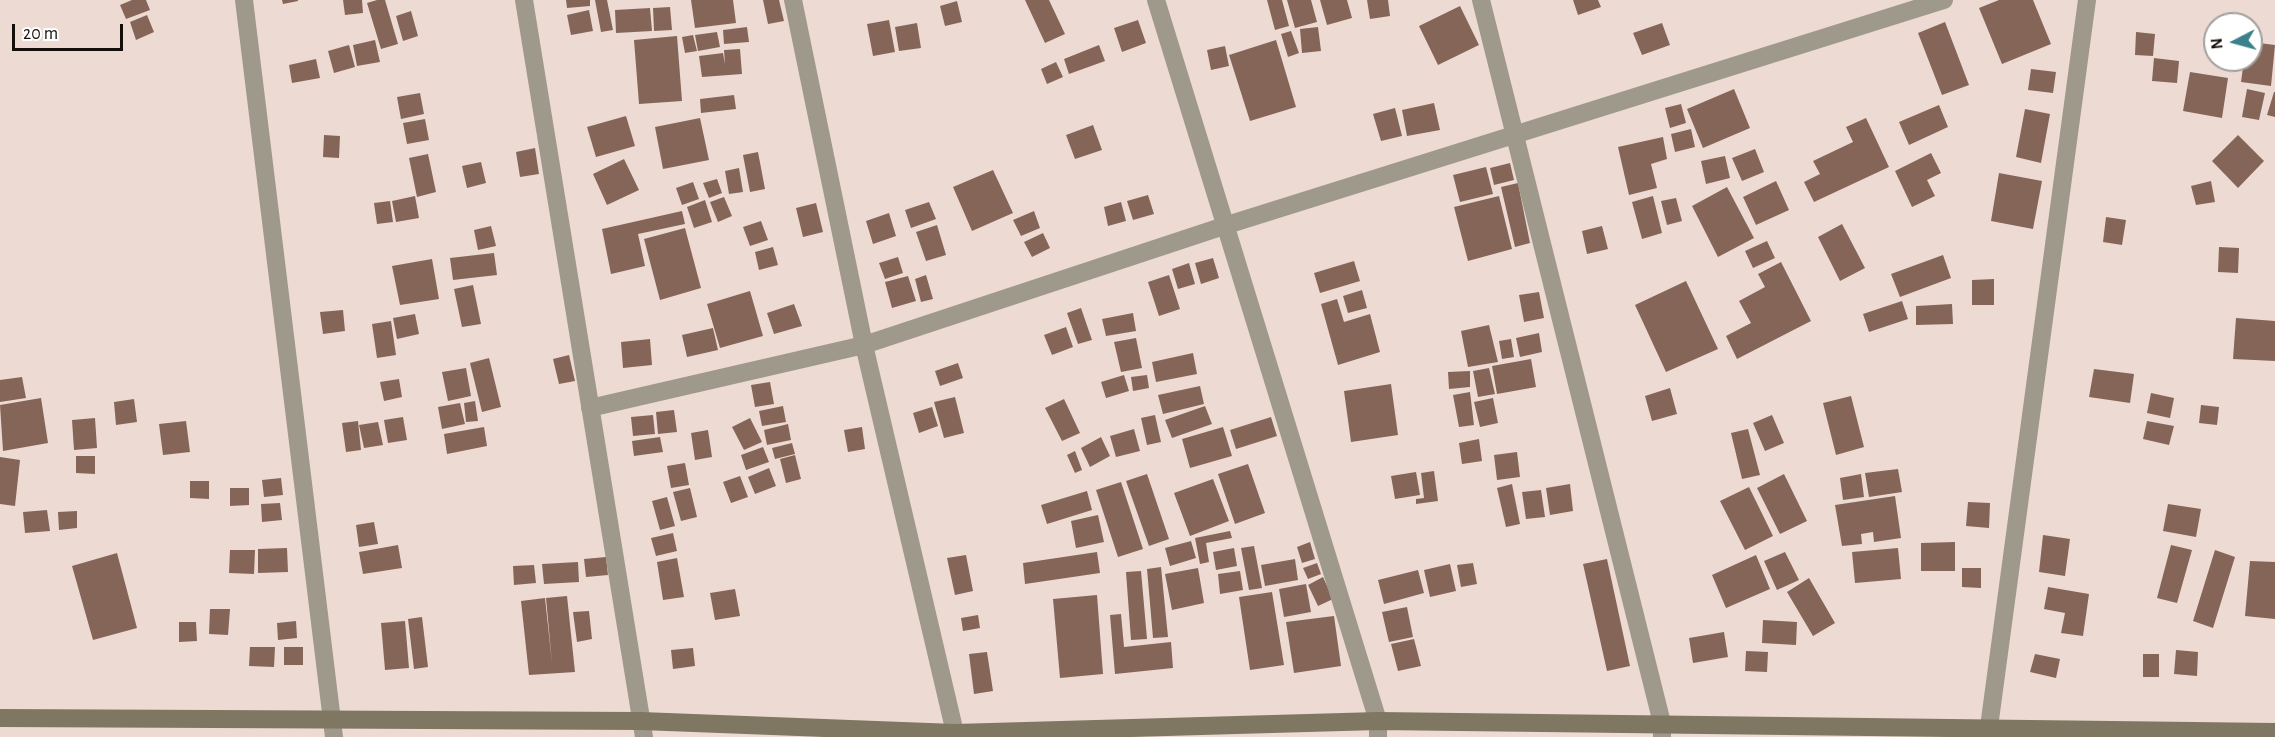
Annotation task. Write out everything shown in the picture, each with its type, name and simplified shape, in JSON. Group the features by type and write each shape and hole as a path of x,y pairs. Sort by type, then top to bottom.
{"street":[{"path":"244,0 333,728"},
{"path":"524,0 643,729"},
{"path":"793,0 864,345 956,735"},
{"path":"1156,0 1227,225 1378,729"},
{"path":"1481,0 1662,730"},
{"path":"590,408 864,345 1227,225 1944,0"},
{"path":"1989,727 2087,0"},
{"path":"0,718 333,728 643,729 956,735 1378,729 1662,730 1989,727 2242,734 2275,732"}],"building":[{"path":"132,0 146,0 150,10 126,19 120,5"},
{"path":"282,0 298,0 298,1 283,4"},
{"path":"343,0 362,0 363,13 345,15"},
{"path":"385,0 398,44 381,49 367,3"},
{"path":"566,0 590,0 590,6 567,8"},
{"path":"595,0 607,0 613,30 601,32"},
{"path":"691,0 733,0 736,23 695,28"},
{"path":"763,0 779,0 784,21 768,24"},
{"path":"1025,0 1049,0 1065,34 1045,43"},
{"path":"1267,0 1282,0 1289,26 1275,30"},
{"path":"1287,0 1311,0 1317,22 1295,28"},
{"path":"1320,0 1347,0 1352,18 1327,25"},
{"path":"1367,0 1388,0 1390,16 1370,19"},
{"path":"1573,0 1598,0 1601,7 1578,15"},
{"path":"1999,0 2033,0 2051,44 2002,64 1979,8"},
{"path":"957,1 962,22 945,26 940,6"},
{"path":"1460,6 1479,45 1438,65 1419,26"},
{"path":"670,7 672,30 654,31 653,8"},
{"path":"650,8 652,31 616,33 615,10"},
{"path":"589,10 593,31 571,35 567,15"},
{"path":"411,11 418,36 403,41 396,16"},
{"path":"147,15 154,32 136,40 130,22"},
{"path":"889,20 895,52 873,56 867,24"},
{"path":"1138,20 1146,43 1122,52 1114,28"},
{"path":"1945,22 1969,85 1942,95 1918,33"},
{"path":"917,23 921,48 899,51 895,27"},
{"path":"1662,23 1670,45 1642,55 1633,33"},
{"path":"747,27 749,42 724,44 723,30"},
{"path":"1318,27 1321,51 1302,53 1300,29"},
{"path":"1291,31 1299,53 1288,57 1281,34"},
{"path":"717,32 720,47 698,51 695,35"},
{"path":"2136,32 2155,34 2153,56 2135,55"},
{"path":"693,35 697,51 685,53 682,37"},
{"path":"677,36 682,101 639,104 634,40"},
{"path":"375,40 380,62 357,66 353,45"},
{"path":"1276,40 1296,107 1250,121 1229,55"},
{"path":"2263,44 2275,45 2271,86 2241,82 2242,72 2263,72"},
{"path":"349,45 355,67 334,73 328,51"},
{"path":"1099,45 1105,61 1069,74 1064,59"},
{"path":"1225,46 1229,66 1211,70 1207,50"},
{"path":"740,49 742,74 702,77 699,56 723,53 725,64 724,50"},
{"path":"2154,58 2179,61 2177,83 2152,81"},
{"path":"316,59 320,78 292,83 289,65"},
{"path":"1056,62 1063,77 1047,84 1041,69"},
{"path":"2031,69 2056,72 2053,93 2028,90"},
{"path":"2190,72 2228,78 2222,118 2183,111"},
{"path":"1734,89 1750,128 1703,148 1687,109"},
{"path":"2247,89 2265,93 2259,120 2242,117"},
{"path":"2275,92 2275,117 2267,115"},
{"path":"420,93 424,114 401,119 397,97"},
{"path":"734,95 736,109 701,113 700,99"},
{"path":"1434,103 1440,130 1407,136 1402,110"},
{"path":"1681,104 1686,123 1670,128 1665,108"},
{"path":"1939,105 1948,127 1909,145 1899,122"},
{"path":"1395,108 1402,136 1381,141 1373,114"},
{"path":"2025,109 2050,114 2041,163 2016,157"},
{"path":"626,116 635,146 596,157 587,127"},
{"path":"700,118 709,160 663,169 655,127"},
{"path":"1866,118 1889,167 1814,202 1804,182 1820,174 1813,161 1853,142 1846,127"},
{"path":"425,119 429,140 407,144 403,123"},
{"path":"1093,125 1102,150 1075,159 1066,135"},
{"path":"1691,129 1695,147 1675,152 1671,134"},
{"path":"324,135 340,136 339,158 323,157"},
{"path":"2238,135 2264,161 2238,188 2212,161"},
{"path":"1663,137 1667,159 1651,164 1657,188 1629,195 1618,147"},
{"path":"535,148 539,174 520,177 516,152"},
{"path":"1755,149 1764,172 1742,181 1732,158"},
{"path":"758,152 765,189 750,192 743,155"},
{"path":"1931,153 1941,173 1927,180 1935,196 1912,207 1895,171"},
{"path":"428,154 436,192 417,197 409,158"},
{"path":"1725,156 1730,178 1706,184 1701,161"},
{"path":"624,159 639,190 607,205 593,174"},
{"path":"481,162 486,183 467,188 462,166"},
{"path":"1510,163 1514,180 1494,185 1490,168"},
{"path":"1486,167 1493,194 1460,202 1453,175"},
{"path":"739,168 743,192 729,194 725,171"},
{"path":"993,170 1013,213 972,231 953,187"},
{"path":"1999,173 2042,181 2033,229 1991,221"},
{"path":"717,179 722,193 709,198 703,183"},
{"path":"1776,181 1789,210 1756,225 1743,197"},
{"path":"2211,181 2215,202 2196,205 2191,186"},
{"path":"693,182 699,199 682,205 676,188"},
{"path":"1518,183 1530,243 1515,247 1501,187"},
{"path":"1727,187 1754,238 1718,257 1692,206"},
{"path":"1148,195 1154,214 1133,220 1127,201"},
{"path":"415,196 419,218 396,222 392,201"},
{"path":"1499,196 1512,249 1468,261 1454,207"},
{"path":"1653,196 1662,233 1642,239 1632,202"},
{"path":"724,197 732,216 718,222 710,202"},
{"path":"1676,198 1682,221 1667,225 1661,201"},
{"path":"705,200 712,222 694,228 687,207"},
{"path":"390,201 393,222 377,224 374,203"},
{"path":"929,202 936,219 911,228 905,210"},
{"path":"1121,202 1126,221 1108,226 1104,207"},
{"path":"816,203 823,232 803,237 796,208"},
{"path":"682,211 685,224 638,234 645,266 611,274 602,229"},
{"path":"1034,211 1040,228 1021,236 1013,220"},
{"path":"889,213 896,236 873,244 866,221"},
{"path":"2106,217 2126,220 2122,245 2103,242"},
{"path":"761,221 768,240 750,246 743,227"},
{"path":"1842,224 1865,268 1840,281 1818,237"},
{"path":"937,225 946,255 926,261 916,232"},
{"path":"491,226 496,246 478,250 474,230"},
{"path":"1602,226 1608,249 1587,254 1582,231"},
{"path":"685,228 701,288 660,300 644,239"},
{"path":"1043,233 1050,248 1032,257 1024,242"},
{"path":"1767,241 1775,258 1753,268 1745,251"},
{"path":"773,247 778,265 759,270 755,252"},
{"path":"2219,247 2239,248 2238,273 2218,272"},
{"path":"494,253 497,275 453,280 450,258"},
{"path":"1943,255 1951,278 1900,297 1891,274"},
{"path":"898,257 903,273 885,279 879,263"},
{"path":"1213,258 1219,278 1201,284 1195,263"},
{"path":"432,259 439,299 400,305 392,266"},
{"path":"1354,261 1360,281 1320,293 1314,273"},
{"path":"1781,262 1811,321 1737,359 1726,336 1751,323 1739,301 1765,287 1758,274"},
{"path":"1189,263 1195,284 1178,289 1172,269"},
{"path":"926,275 933,299 921,302 915,279"},
{"path":"1169,275 1180,309 1159,316 1148,282"},
{"path":"908,276 916,301 892,308 885,282"},
{"path":"1994,279 1994,305 1972,305 1972,280"},
{"path":"1686,281 1718,349 1666,372 1635,305"},
{"path":"473,285 481,324 462,327 454,289"},
{"path":"1362,290 1367,308 1348,313 1343,296"},
{"path":"750,291 763,336 720,348 707,304"},
{"path":"1539,292 1544,318 1524,322 1519,295"},
{"path":"1337,299 1344,322 1370,314 1380,352 1338,365 1321,304"},
{"path":"1902,301 1908,319 1869,332 1863,314"},
{"path":"794,304 802,326 774,334 767,313"},
{"path":"1952,304 1953,324 1916,325 1916,306"},
{"path":"1081,308 1092,340 1078,344 1067,313"},
{"path":"343,310 345,331 323,334 320,312"},
{"path":"1133,313 1136,331 1106,336 1102,319"},
{"path":"415,314 419,334 397,339 393,318"},
{"path":"2236,318 2275,321 2275,361 2233,359"},
{"path":"391,321 396,355 377,358 372,324"},
{"path":"1489,325 1498,362 1468,367 1461,331"},
{"path":"1066,327 1073,347 1052,355 1044,335"},
{"path":"713,328 718,350 687,357 682,335"},
{"path":"1539,333 1542,352 1520,357 1516,338"},
{"path":"1136,338 1142,368 1121,372 1114,342"},
{"path":"650,339 652,365 623,368 621,342"},
{"path":"1511,339 1514,357 1502,359 1499,341"},
{"path":"1193,353 1197,374 1156,382 1152,362"},
{"path":"569,355 575,381 559,384 553,359"},
{"path":"489,358 501,407 482,412 470,363"},
{"path":"1531,359 1536,387 1497,394 1492,366"},
{"path":"958,363 963,378 940,386 935,371"},
{"path":"466,368 471,396 448,401 442,372"},
{"path":"1489,368 1495,394 1478,397 1473,371"},
{"path":"2094,369 2134,374 2130,403 2089,397"},
{"path":"1470,371 1470,387 1449,389 1448,372"},
{"path":"1124,375 1129,391 1106,398 1101,382"},
{"path":"1147,375 1149,388 1133,391 1131,377"},
{"path":"22,377 26,398 0,402 0,380"},
{"path":"399,379 402,397 384,401 380,382"},
{"path":"770,382 774,404 755,407 751,385"},
{"path":"1391,384 1398,435 1351,442 1344,391"},
{"path":"1200,386 1204,404 1163,414 1158,395"},
{"path":"1670,388 1677,414 1652,421 1645,396"},
{"path":"1470,392 1474,425 1459,427 1453,395"},
{"path":"2151,393 2174,398 2170,418 2147,413"},
{"path":"1851,396 1864,447 1836,455 1823,403"},
{"path":"955,397 964,433 944,438 934,402"},
{"path":"41,398 48,443 3,451 0,405"},
{"path":"1493,398 1498,423 1480,427 1474,402"},
{"path":"134,399 137,422 116,425 114,402"},
{"path":"1064,399 1080,433 1062,441 1045,408"},
{"path":"475,401 478,421 466,422 464,403"},
{"path":"460,403 465,424 442,429 438,407"},
{"path":"2201,405 2219,407 2217,425 2199,423"},
{"path":"783,406 786,422 762,426 759,411"},
{"path":"1205,406 1212,424 1172,438 1165,420"},
{"path":"932,407 938,426 919,433 913,413"},
{"path":"674,410 677,432 658,434 656,412"},
{"path":"653,415 655,434 633,436 631,417"},
{"path":"1155,415 1161,442 1147,445 1141,418"},
{"path":"1772,415 1784,443 1765,451 1753,423"},
{"path":"403,417 407,440 388,443 384,420"},
{"path":"1271,417 1277,436 1236,449 1230,430"},
{"path":"95,418 97,448 74,450 72,420"},
{"path":"750,418 762,442 744,450 732,427"},
{"path":"186,421 190,452 163,455 159,424"},
{"path":"358,421 361,450 346,452 342,423"},
{"path":"2147,421 2174,426 2169,445 2143,439"},
{"path":"378,422 383,445 364,448 359,425"},
{"path":"788,424 791,440 767,445 764,430"},
{"path":"484,427 487,446 447,454 444,434"},
{"path":"862,427 865,449 848,452 844,430"},
{"path":"1223,427 1232,456 1190,468 1182,439"},
{"path":"1134,429 1140,451 1116,457 1110,436"},
{"path":"1748,429 1760,475 1742,479 1731,433"},
{"path":"708,430 712,457 695,460 691,433"},
{"path":"660,437 663,452 634,456 632,441"},
{"path":"1101,437 1110,456 1090,467 1081,448"},
{"path":"1479,439 1482,461 1462,464 1459,443"},
{"path":"792,443 795,454 775,459 772,448"},
{"path":"763,447 769,462 746,470 741,455"},
{"path":"1075,451 1082,470 1075,473 1067,455"},
{"path":"1517,452 1520,477 1497,480 1494,455"},
{"path":"795,455 801,479 786,483 780,459"},
{"path":"76,456 95,456 95,474 76,473"},
{"path":"0,457 20,460 15,506 0,504"},
{"path":"685,463 689,485 671,488 667,466"},
{"path":"1248,464 1265,513 1235,524 1218,474"},
{"path":"769,468 776,486 755,494 748,477"},
{"path":"1898,469 1902,492 1869,497 1865,473"},
{"path":"1434,471 1438,501 1416,504 1416,499 1424,498 1421,473"},
{"path":"1416,472 1420,495 1395,499 1391,476"},
{"path":"1147,474 1169,539 1149,546 1126,481"},
{"path":"1784,474 1807,521 1780,534 1757,488"},
{"path":"1861,474 1864,497 1843,500 1840,478"},
{"path":"740,476 748,497 731,503 723,482"},
{"path":"281,478 283,495 264,497 262,480"},
{"path":"1213,479 1229,521 1190,536 1174,493"},
{"path":"190,481 209,481 209,499 190,498"},
{"path":"1121,482 1143,549 1118,557 1096,490"},
{"path":"1512,484 1520,524 1506,527 1497,488"},
{"path":"1570,484 1573,511 1550,515 1546,488"},
{"path":"1749,487 1773,536 1745,550 1720,501"},
{"path":"230,488 249,488 249,505 230,506"},
{"path":"690,488 697,517 681,521 673,492"},
{"path":"1541,490 1545,517 1526,519 1522,492"},
{"path":"1087,491 1092,510 1047,524 1041,505"},
{"path":"1895,496 1901,538 1874,542 1873,532 1861,534 1862,544 1842,546 1835,505"},
{"path":"667,497 675,526 660,530 652,501"},
{"path":"1968,502 1990,503 1989,528 1966,526"},
{"path":"280,503 282,520 262,522 261,504"},
{"path":"2168,504 2201,509 2196,537 2163,531"},
{"path":"47,510 50,531 25,533 23,512"},
{"path":"77,511 77,528 59,530 58,512"},
{"path":"1098,515 1104,542 1076,548 1071,521"},
{"path":"374,522 378,544 359,547 356,525"},
{"path":"1230,531 1232,538 1206,543 1209,562 1200,564 1195,538"},
{"path":"673,533 677,551 656,556 651,538"},
{"path":"2043,535 2070,539 2065,576 2039,572"},
{"path":"1191,541 1196,558 1170,566 1165,548"},
{"path":"1310,542 1315,559 1302,563 1297,547"},
{"path":"1955,542 1955,571 1921,571 1921,543"},
{"path":"398,545 402,568 363,574 359,552"},
{"path":"2171,545 2192,550 2177,603 2157,598"},
{"path":"1254,546 1262,588 1249,590 1241,548"},
{"path":"287,548 288,572 258,573 258,549"},
{"path":"1234,548 1237,566 1216,570 1213,552"},
{"path":"1898,548 1901,579 1855,583 1852,552"},
{"path":"230,550 255,550 254,574 229,573"},
{"path":"2215,550 2235,557 2213,628 2193,621"},
{"path":"1097,552 1100,573 1025,584 1023,563"},
{"path":"1785,552 1799,580 1777,590 1764,561"},
{"path":"117,553 137,628 93,640 72,566"},
{"path":"966,555 973,591 955,595 947,558"},
{"path":"1756,555 1770,589 1726,608 1712,575"},
{"path":"606,557 608,575 586,577 584,559"},
{"path":"677,558 684,597 663,600 657,562"},
{"path":"1295,559 1298,580 1265,586 1261,565"},
{"path":"1607,559 1630,666 1607,671 1583,564"},
{"path":"2250,561 2275,562 2275,619 2245,616"},
{"path":"578,562 579,582 544,584 542,564"},
{"path":"1317,563 1321,574 1308,579 1303,568"},
{"path":"1473,563 1477,584 1461,587 1457,565"},
{"path":"1450,564 1456,591 1430,597 1424,570"},
{"path":"534,565 536,583 514,585 513,566"},
{"path":"1161,567 1168,637 1153,638 1147,569"},
{"path":"1198,568 1204,603 1172,610 1165,574"},
{"path":"1962,568 1981,568 1981,588 1962,587"},
{"path":"1418,570 1424,593 1384,604 1378,580"},
{"path":"1141,571 1147,639 1131,640 1126,572"},
{"path":"1240,571 1243,590 1220,594 1218,574"},
{"path":"1323,577 1333,599 1318,606 1308,585"},
{"path":"1809,578 1835,623 1813,636 1787,592"},
{"path":"1306,584 1311,612 1284,617 1279,589"},
{"path":"2048,587 2089,594 2083,636 2061,633 2065,613 2044,609"},
{"path":"735,589 740,616 715,620 710,593"},
{"path":"1272,592 1284,665 1250,670 1239,597"},
{"path":"1097,595 1103,674 1060,678 1053,599"},
{"path":"567,596 575,672 529,675 521,601 545,598 552,663 546,598"},
{"path":"1407,607 1413,637 1389,642 1382,612"},
{"path":"210,609 230,609 228,635 209,634"},
{"path":"589,611 592,639 577,642 573,612"},
{"path":"1121,614 1124,647 1171,642 1173,668 1115,674 1110,615"},
{"path":"978,615 980,628 963,631 961,618"},
{"path":"1334,616 1341,666 1294,673 1286,622"},
{"path":"422,617 428,667 414,669 408,619"},
{"path":"1763,620 1797,622 1796,645 1762,643"},
{"path":"296,621 297,638 278,640 277,623"},
{"path":"405,621 409,668 385,670 381,623"},
{"path":"179,622 196,622 197,641 179,642"},
{"path":"1724,632 1728,657 1693,663 1689,638"},
{"path":"1414,639 1421,666 1398,671 1391,644"},
{"path":"250,647 275,647 274,667 249,666"},
{"path":"284,647 303,647 303,665 284,665"},
{"path":"693,648 695,666 673,669 671,650"},
{"path":"2176,650 2198,652 2197,676 2174,674"},
{"path":"1746,651 1768,652 1767,672 1745,671"},
{"path":"987,652 993,691 974,694 969,654"},
{"path":"2035,654 2060,659 2056,678 2030,672"},
{"path":"2143,654 2159,654 2159,677 2143,677"}]}
